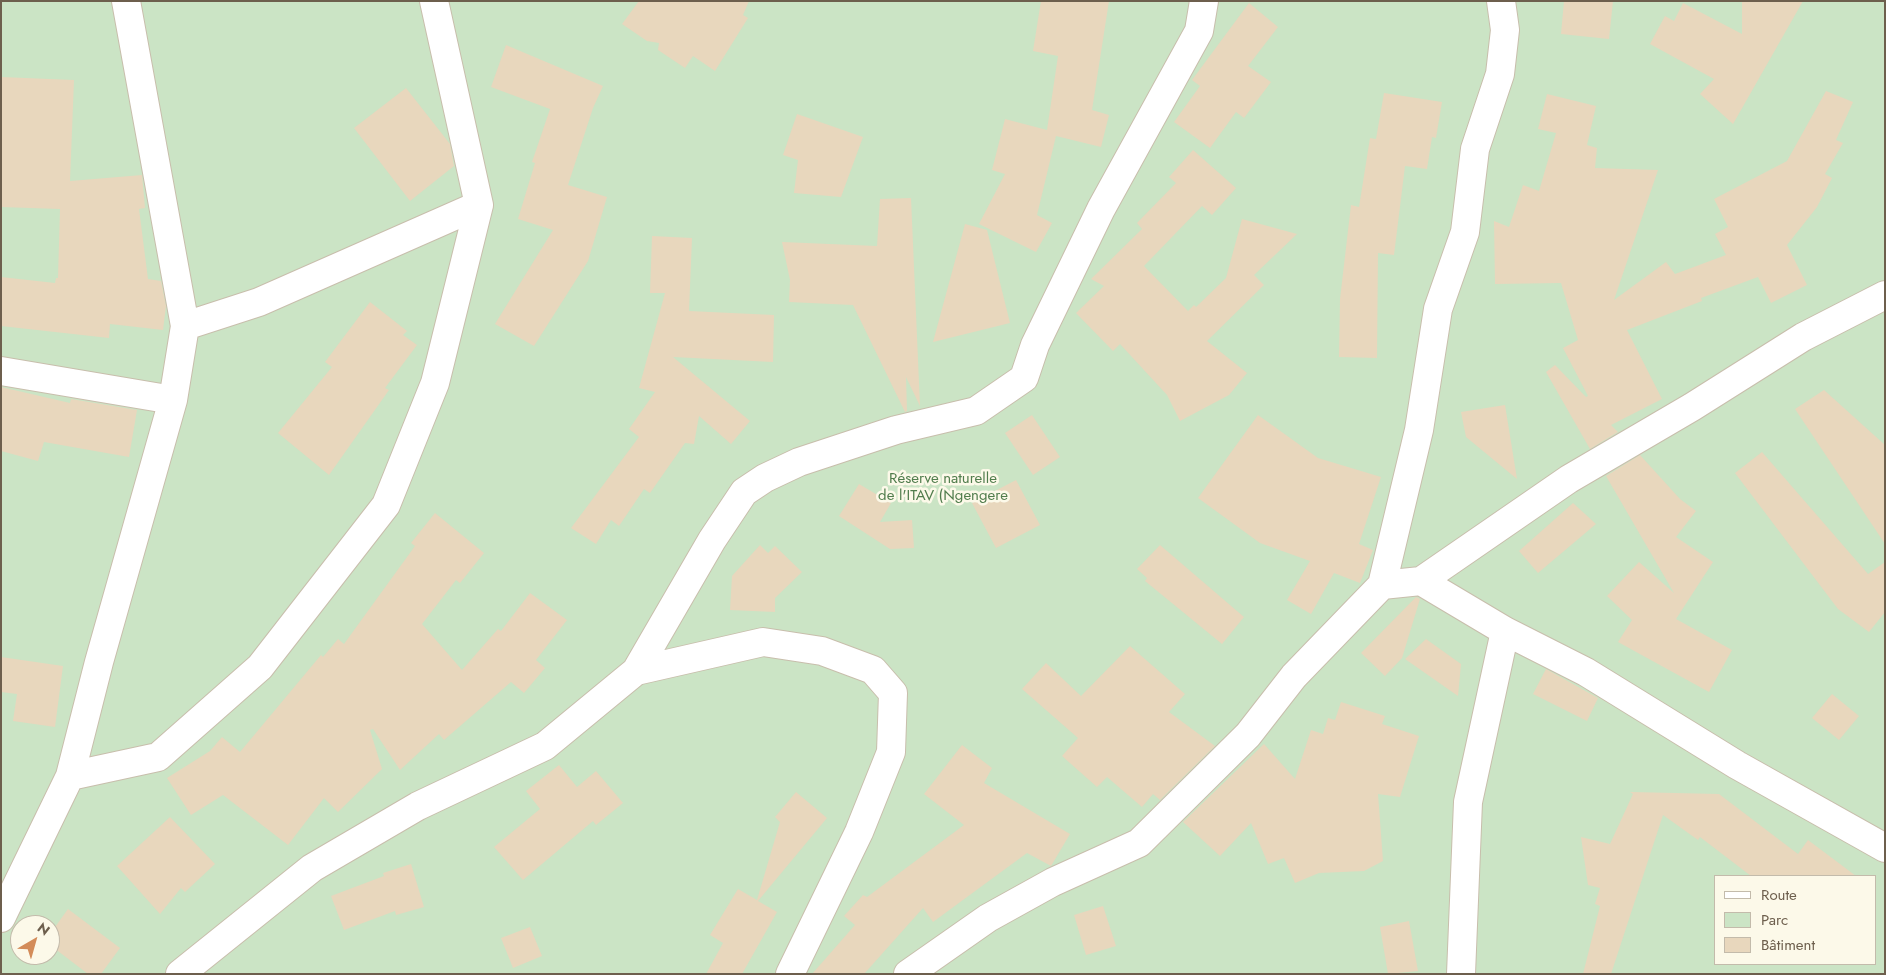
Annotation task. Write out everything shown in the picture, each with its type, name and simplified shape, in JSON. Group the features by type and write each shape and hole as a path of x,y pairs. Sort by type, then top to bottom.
{"street":[{"path":"1,918 70,776 99,662 172,400 185,326 126,1"},
{"path":"70,776 158,757 260,667 386,505 435,383 479,205 434,1"},
{"path":"180,974 312,868 418,806 545,746 636,671 712,540 744,492 765,478 799,462 896,430 976,411 1024,378 1035,346 1102,209 1199,31 1204,1"},
{"path":"908,974 1004,909 1053,882 1139,844 1248,736 1294,676 1382,585 1419,430 1438,309 1465,232 1475,149 1500,74 1505,30 1501,1"},
{"path":"185,326 259,302 479,205"},
{"path":"1382,585 1422,581 1569,479 1692,407 1803,337 1885,295"},
{"path":"1,371 172,400"},
{"path":"1422,581 1505,631 1586,672 1737,765 1885,848"},
{"path":"1461,974 1468,802 1505,631"},
{"path":"636,671 763,642 822,651 873,670 893,693 891,752 859,832 790,974"}],"green space":[{"name":"Réserve naturelle de l'ITAV (Ngengere","path":"1,1 1885,1 1885,974 1,974"}],"building":[{"path":"639,1 749,1 743,15 748,18 715,71 693,56 685,68 658,50 659,43 647,41 622,24"},
{"path":"1041,1 1109,1 1092,110 1109,115 1101,147 1056,136 1037,215 1052,223 1036,252 979,224 1005,174 992,170 1005,119 1047,130 1058,56 1033,51"},
{"path":"1564,1 1613,1 1609,39 1561,34"},
{"path":"1742,1 1803,1 1733,124 1700,94 1714,79 1650,44 1665,16 1674,21 1683,3 1742,34"},
{"path":"1249,3 1278,27 1248,66 1271,82 1244,118 1236,112 1210,148 1174,122 1200,86 1192,80"},
{"path":"506,45 603,86 593,108 568,185 607,197 588,261 534,346 495,324 553,230 518,219 535,163 532,162 550,109 491,87"},
{"path":"1,77 74,80 70,181 142,175 145,208 139,209 148,279 161,281 166,306 163,330 110,324 109,338 1,326 1,277 55,283 56,278 58,278 60,209 1,207"},
{"path":"406,88 450,144 454,166 410,201 354,128"},
{"path":"1826,91 1853,102 1836,140 1843,143 1825,174 1832,178 1817,207 1787,245 1807,285 1771,303 1758,277 1701,298 1702,301 1627,330 1662,399 1611,425 1618,432 1590,449 1546,372 1555,365 1586,397 1588,396 1563,348 1578,340 1561,283 1495,284 1494,221 1509,227 1523,185 1539,191 1556,133 1538,129 1547,94 1596,106 1587,145 1597,148 1595,168 1658,170 1614,300 1666,262 1675,274 1726,255 1715,234 1728,227 1714,199 1787,161"},
{"path":"1384,93 1442,102 1436,138 1432,137 1427,169 1405,166 1394,255 1378,253 1377,358 1339,357 1340,299 1351,205 1359,207 1370,138 1376,139"},
{"path":"797,114 863,137 841,197 794,193 798,160 783,155"},
{"path":"1193,150 1236,188 1212,215 1202,206 1144,266 1188,311 1194,305 1196,307 1226,278 1242,219 1297,234 1254,275 1264,285 1207,341 1247,373 1229,395 1180,421 1167,395 1120,344 1113,351 1076,313 1104,286 1091,279 1142,229 1137,223 1176,183 1169,177"},
{"path":"911,198 920,406 906,377 907,411 905,412 853,305 789,302 790,280 782,242 877,246 880,199"},
{"path":"965,224 987,230 1010,323 933,342"},
{"path":"652,236 692,238 689,311 774,315 773,362 673,357 750,421 731,444 699,416 694,444 685,443 650,493 644,489 619,526 611,520 596,544 571,528 639,437 629,429 655,392 639,388 665,293 650,293"},
{"path":"370,302 407,331 403,335 417,345 385,388 389,390 329,475 278,433 332,367 325,362"},
{"path":"1,387 70,403 71,399 137,410 129,457 44,442 38,461 1,451"},
{"path":"1824,390 1885,445 1885,544 1795,409"},
{"path":"1505,405 1517,479 1466,437 1461,412"},
{"path":"1032,415 1060,457 1033,475 1005,433"},
{"path":"1258,415 1318,458 1381,477 1359,544 1373,550 1360,583 1334,573 1311,614 1287,600 1310,561 1260,543 1198,498"},
{"path":"1762,452 1868,574 1885,562 1885,612 1869,632 1838,609 1735,473"},
{"path":"1640,455 1680,499 1696,511 1676,537 1713,562 1676,619 1732,650 1709,692 1618,642 1632,620 1607,596 1639,562 1674,593 1606,476"},
{"path":"1016,480 1040,525 996,548 972,503"},
{"path":"859,484 891,503 880,522 912,520 914,548 890,549 839,516"},
{"path":"1573,503 1596,524 1538,573 1519,551"},
{"path":"435,513 484,553 460,583 456,580 422,624 462,670 498,629 501,631 530,593 567,620 536,660 545,668 524,693 511,682 444,740 439,734 400,770 373,729 370,730 382,769 338,812 324,798 288,845 223,795 191,815 167,778 210,751 222,737 240,752 321,655 323,657 338,639 344,644 415,546 411,543"},
{"path":"760,545 768,553 775,546 802,572 775,598 775,612 730,610 732,576"},
{"path":"1160,545 1244,617 1222,644 1145,581 1147,578 1137,569"},
{"path":"1416,597 1420,599 1402,658 1385,676 1361,653"},
{"path":"1426,639 1461,664 1458,696 1405,659"},
{"path":"1130,646 1185,694 1169,712 1215,746 1160,800 1153,794 1142,807 1107,777 1097,787 1062,756 1078,738 1022,689 1046,663 1081,696"},
{"path":"1,657 63,666 55,727 13,721 17,694 1,692"},
{"path":"1546,669 1598,698 1587,721 1533,694"},
{"path":"1832,694 1859,716 1839,740 1812,718"},
{"path":"1341,702 1385,716 1382,724 1419,736 1400,797 1378,794 1383,861 1364,871 1319,873 1295,883 1284,858 1268,864 1251,823 1220,856 1183,822 1264,744 1295,779 1311,730 1323,734 1328,718 1335,720"},
{"path":"962,745 992,768 984,783 1070,834 1051,866 1027,853 933,922 923,908 864,974 812,974 855,925 844,916 863,895 867,897 964,825 924,794"},
{"path":"559,765 577,787 596,771 623,803 596,825 593,821 523,880 494,847 540,809 526,791"},
{"path":"796,792 827,818 758,901 777,912 742,974 706,974 723,943 710,935 738,889 757,900 780,822 775,817"},
{"path":"1630,792 1719,794 1798,854 1808,840 1855,875 1750,875 1700,837 1698,840 1663,815 1611,974 1583,974 1600,906 1595,904 1600,888 1588,885 1581,837 1610,844 1633,794"},
{"path":"170,817 215,864 185,892 181,888 160,914 117,866"},
{"path":"411,864 424,907 396,915 395,911 344,930 331,896 384,876 383,873"},
{"path":"1103,906 1116,946 1086,955 1074,915"},
{"path":"68,909 120,948 101,974 88,974 60,953 60,920"},
{"path":"1409,921 1418,971 1388,974 1380,927"},
{"path":"530,927 542,956 513,968 501,938"}]}
